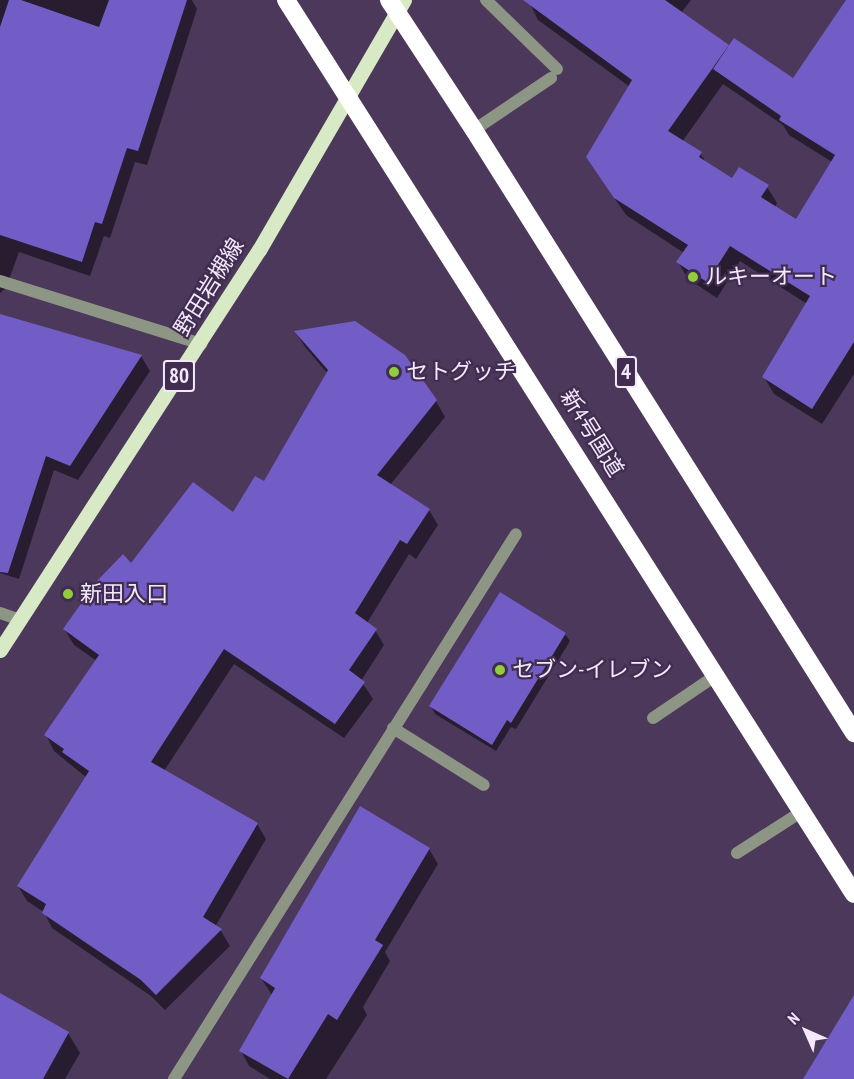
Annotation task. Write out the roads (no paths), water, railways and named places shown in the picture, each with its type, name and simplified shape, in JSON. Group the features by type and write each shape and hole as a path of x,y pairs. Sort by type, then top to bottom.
{"highway":[{"name":"新4号国道","path":"286,0 854,894"},
{"name":"4","path":"396,4 854,734"}],"main road":[{"name":"野田岩槻線","path":"0,650 201,344 350,98 396,4"}],"street":[{"path":"474,130 554,73 486,0"},
{"path":"0,281 201,344"},
{"path":"174,1079 516,534"},
{"path":"0,614 20,620"},
{"path":"653,718 715,676"},
{"path":"393,729 484,785"},
{"path":"737,853 801,812"}],"place":[{"name":"ルキーオート","path":"693,277"},
{"name":"セトグッチ","path":"394,372"},
{"name":"新田入口","path":"68,594"},
{"name":"セブン-イレブン","path":"500,670"}]}
